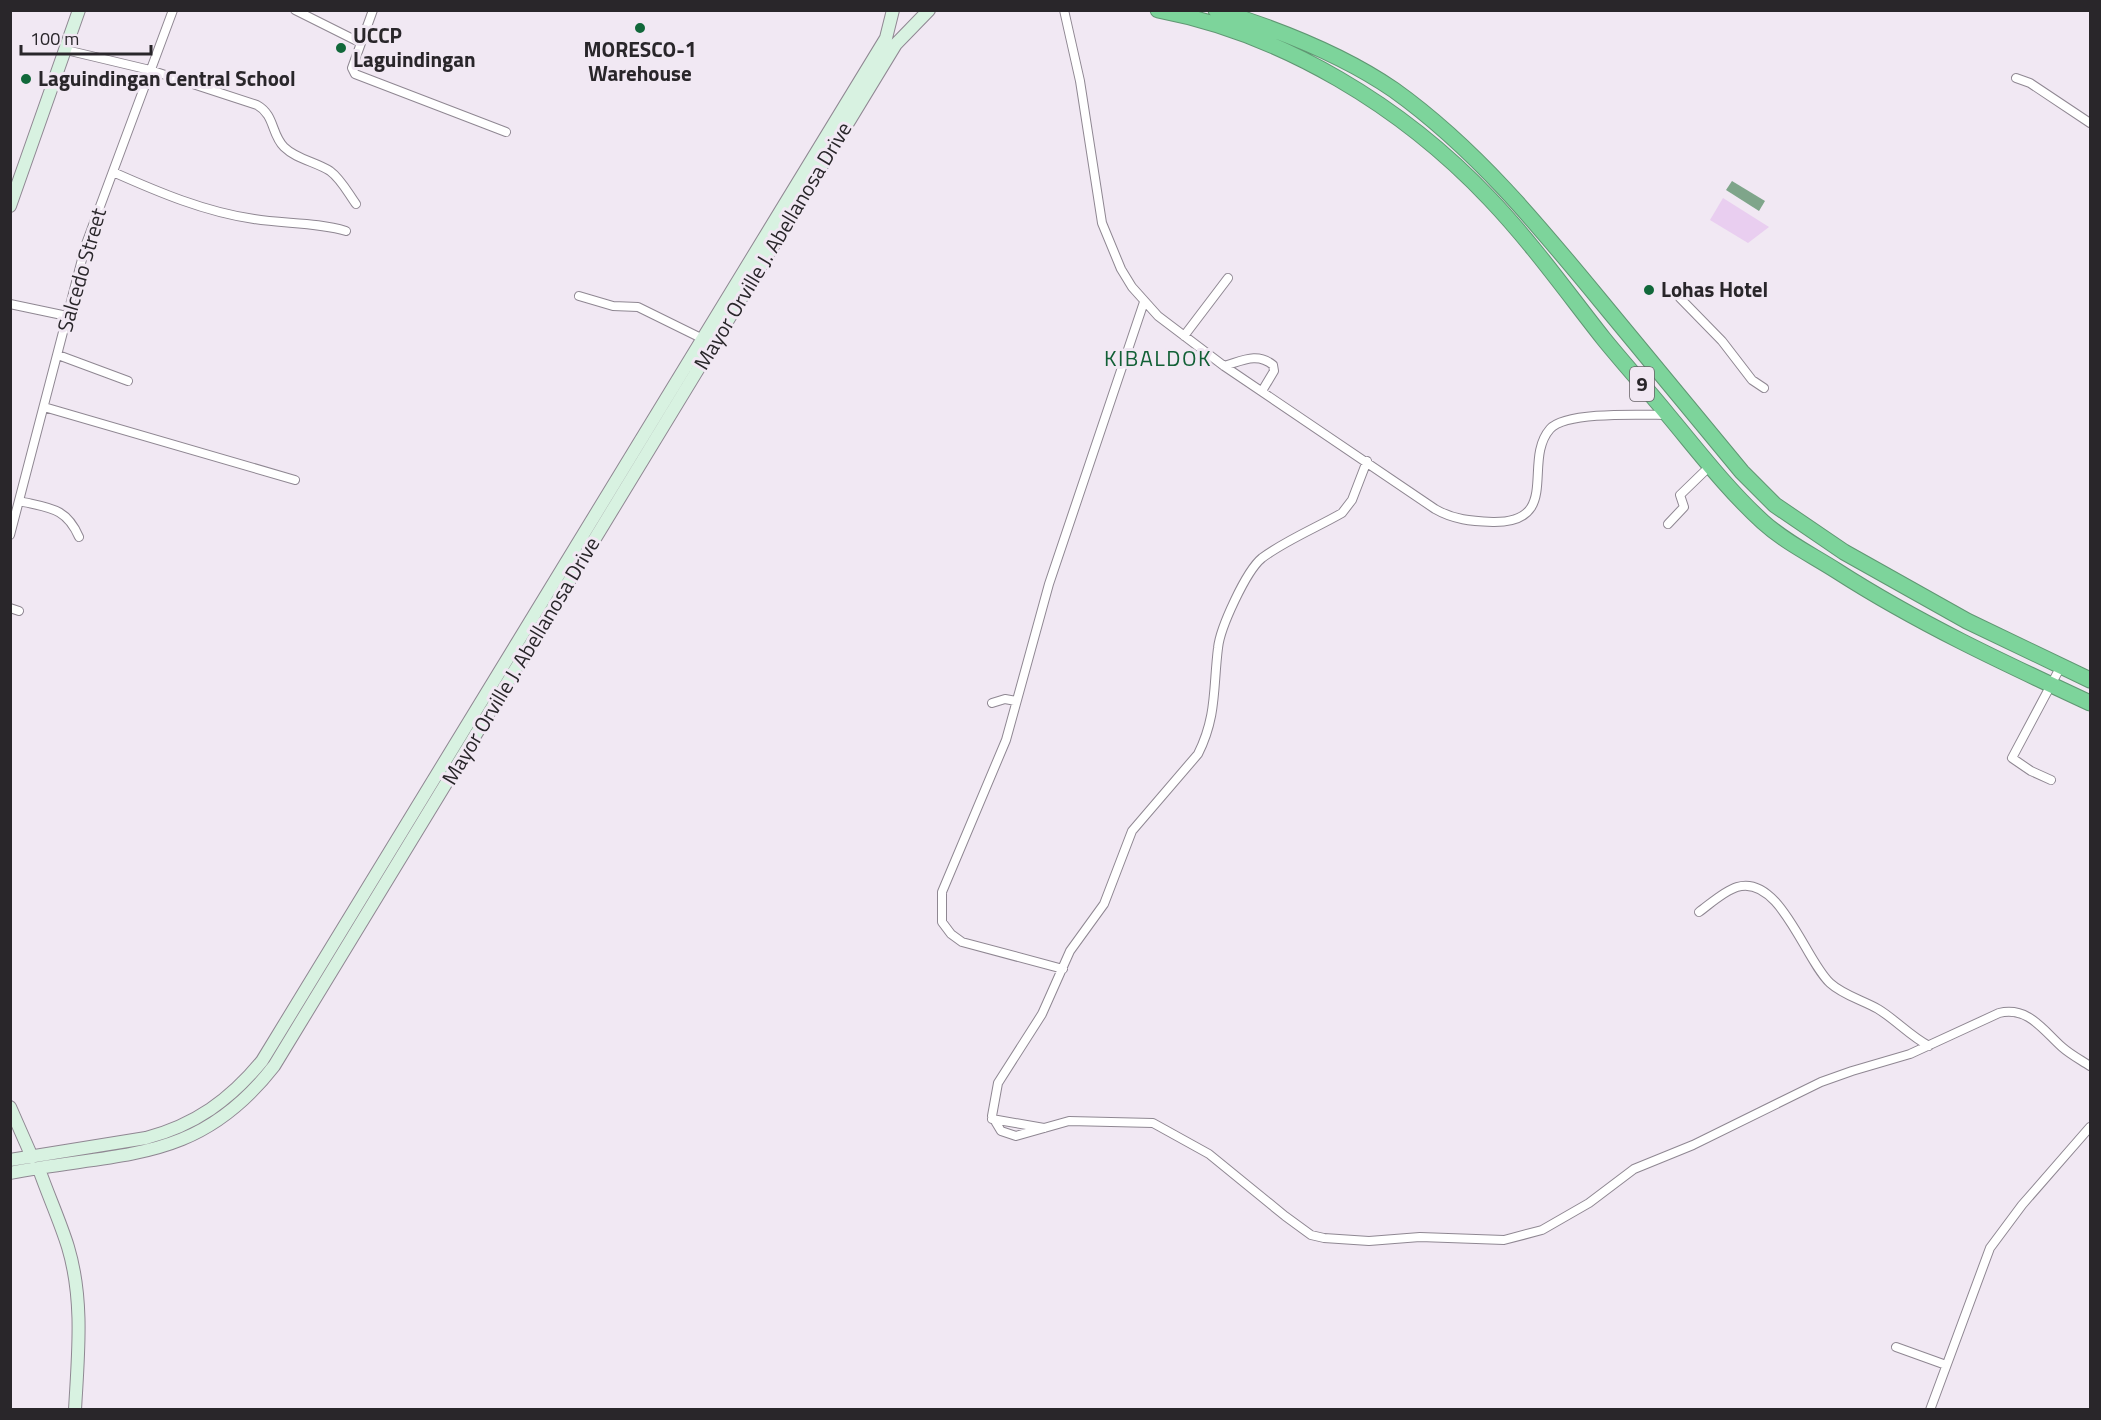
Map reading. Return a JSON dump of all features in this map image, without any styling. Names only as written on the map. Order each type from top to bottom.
[{"type":"highway","name":"9","points":[[1158,10],[1225,27],[1270,46],[1374,100],[1444,155],[1513,224],[1605,341],[1710,466],[1764,523],[1784,539],[1910,616],[2091,703]]},
{"type":"highway","name":"9","points":[[1216,10],[1276,31],[1337,59],[1392,90],[1462,147],[1542,230],[1742,472],[1775,505],[1844,552],[1921,597],[2091,680]]},
{"type":"highway","points":[[1270,46],[1276,31]]},
{"type":"highway","points":[[1764,523],[1775,505]]},
{"type":"main road","points":[[10,206],[79,10]]},
{"type":"main road","name":"Mayor Orville J. Abellanosa Drive","points":[[10,1160],[146,1138],[171,1138],[221,1104],[243,1084],[262,1061],[885,38],[893,10]]},
{"type":"main road","name":"Mayor Orville J. Abellanosa Drive","points":[[10,1173],[39,1169],[203,1132],[230,1114],[254,1092],[274,1066],[896,44],[929,10]]},
{"type":"main road","points":[[10,1107],[32,1157]]},
{"type":"main road","points":[[39,1169],[68,1246],[76,1283],[79,1336],[75,1410]]},
{"type":"street","name":"Salcedo Street","points":[[10,535],[86,244],[173,10]]},
{"type":"street","points":[[295,10],[361,43]]},
{"type":"street","points":[[373,10],[352,68],[355,74],[506,132]]},
{"type":"street","points":[[1064,10],[1080,81],[1102,223],[1122,269],[1143,302],[1224,366],[1367,462],[1450,517],[1467,521],[1514,520],[1528,512],[1533,504],[1543,442],[1556,425],[1573,418],[1669,415]]},
{"type":"street","points":[[66,50],[150,70],[265,109],[285,148],[330,171],[338,178],[356,204]]},
{"type":"street","points":[[2016,78],[2030,83],[2091,123]]},
{"type":"street","points":[[114,172],[182,200],[227,213],[255,220],[320,225],[346,231]]},
{"type":"street","points":[[1184,336],[1228,278]]},
{"type":"street","points":[[579,296],[592,302],[638,307],[701,338]]},
{"type":"street","points":[[1680,298],[1722,341],[1752,380],[1764,388]]},
{"type":"street","points":[[1063,969],[962,942],[951,934],[942,922],[941,902],[945,883],[997,762],[1049,584],[1143,302]]},
{"type":"street","points":[[10,304],[68,316]]},
{"type":"street","points":[[58,355],[128,381]]},
{"type":"street","points":[[1224,366],[1258,356],[1266,359],[1273,365],[1274,371],[1262,391]]},
{"type":"street","points":[[44,407],[295,480]]},
{"type":"street","points":[[1367,462],[1348,507],[1342,513],[1262,559],[1239,593],[1219,639],[1216,699],[1203,744],[1198,754],[1132,831],[1125,843],[1108,896],[1070,951],[1042,1014],[998,1083],[992,1119],[1001,1131],[1009,1135],[1024,1135],[1069,1121],[1153,1123],[1209,1154],[1285,1216],[1311,1234],[1324,1238],[1369,1241],[1420,1237],[1504,1240],[1542,1230],[1589,1203],[1640,1166],[1693,1145],[1821,1082],[1929,1046],[1991,1015],[2014,1010],[2034,1020],[2066,1050],[2091,1066]]},
{"type":"street","points":[[1668,524],[1684,507],[1680,495],[1710,466]]},
{"type":"street","points":[[19,501],[64,514],[72,521],[79,537]]},
{"type":"street","points":[[2051,780],[2031,771],[2012,758],[2061,666]]},
{"type":"street","points":[[992,703],[1005,699],[1016,701]]},
{"type":"street","points":[[1699,912],[1738,887],[1753,886],[1763,890],[1801,938],[1830,984],[1880,1010],[1905,1032],[1929,1046]]},
{"type":"street","points":[[1930,1410],[1990,1248],[2022,1205],[2091,1127]]},
{"type":"street","points":[[1896,1347],[1946,1365]]},
{"type":"shaded area","points":[[1732,181],[1765,201],[1759,211],[1726,190]]},
{"type":"shaded area","points":[[1723,198],[1769,227],[1748,243],[1710,220]]},
{"type":"place","name":"MORESCO-1 Warehouse","points":[[640,28]]},
{"type":"place","name":"UCCP Laguindingan","points":[[341,48]]},
{"type":"place","name":"Laguindingan Central School","points":[[26,79]]},
{"type":"place","name":"Lohas Hotel","points":[[1649,290]]},
{"type":"district","name":"KIBALDOK","points":[[1158,358]]}]
